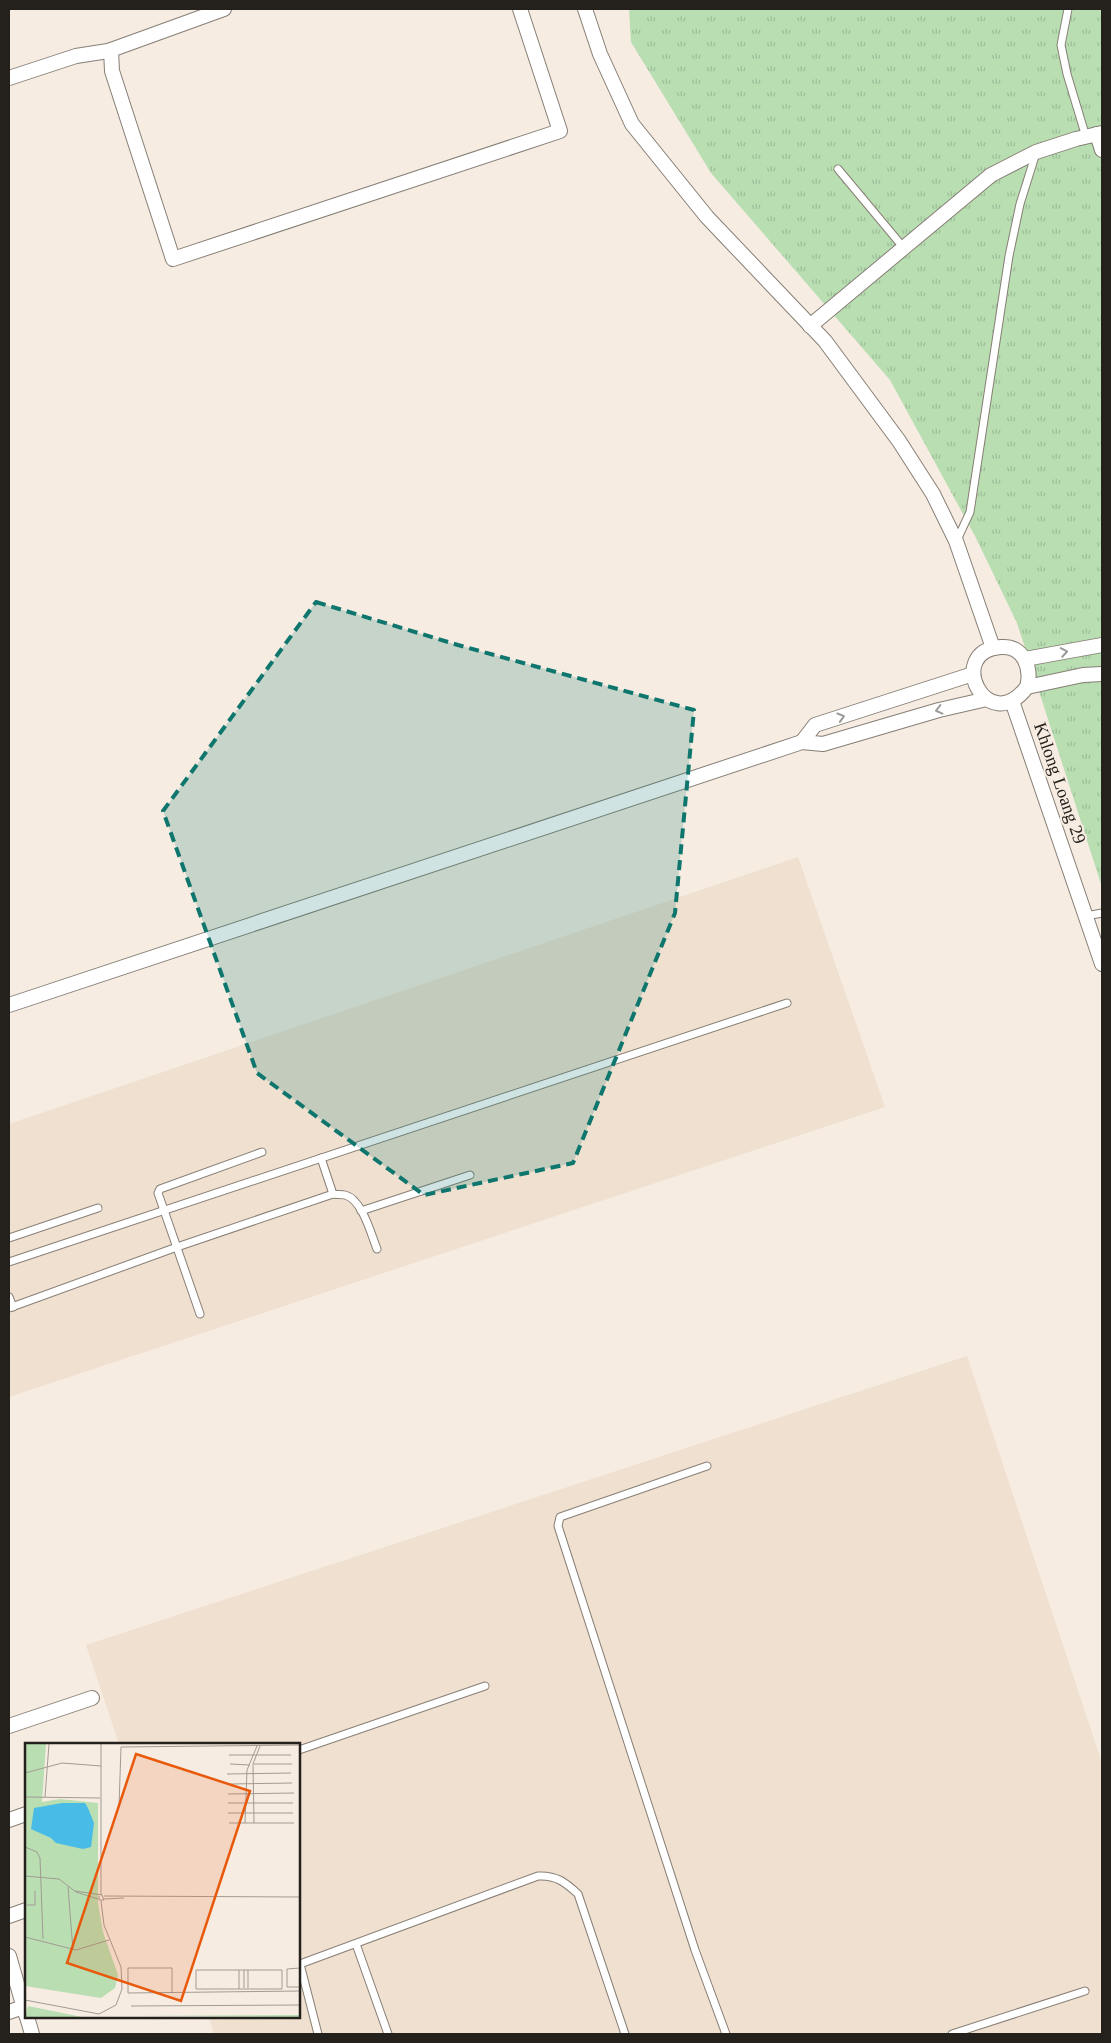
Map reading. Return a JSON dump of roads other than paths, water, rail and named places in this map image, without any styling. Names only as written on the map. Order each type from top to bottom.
[{"type":"street","points":[[9,78],[76,56],[111,50],[224,9]]},
{"type":"street","points":[[111,50],[112,71],[174,259],[560,131],[520,9]]},
{"type":"street","points":[[584,9],[600,54],[632,124],[708,217],[825,341],[899,441],[933,494],[956,541],[993,648]]},
{"type":"street","points":[[810,326],[991,175],[1036,152],[1095,135],[1102,150]]},
{"type":"street","points":[[1025,659],[1102,644]]},
{"type":"street","points":[[1006,647],[1018,652],[1025,659],[1029,668],[1030,678],[1026,687],[1020,696],[1012,701],[998,703],[987,699],[974,684],[975,664],[982,654],[993,648],[1006,647]]},
{"type":"street","points":[[802,742],[815,725],[973,674]]},
{"type":"street","points":[[1026,687],[1084,675],[1102,674]]},
{"type":"street","points":[[9,1005],[802,742],[824,744],[939,710],[987,699]]},
{"type":"street","name":"Khlong Loang 29","points":[[1012,701],[1102,964]]},
{"type":"street","points":[[9,1726],[92,1698]]},
{"type":"street","points":[[9,1820],[25,1814]]},
{"type":"street","points":[[9,1916],[25,1910]]},
{"type":"street","points":[[9,1956],[25,2008]]},
{"type":"street","points":[[9,2012],[25,2011]]},
{"type":"street","points":[[28,2018],[32,2034]]},
{"type":"lane","points":[[1068,9],[1061,45],[1067,74],[1095,135]]},
{"type":"lane","points":[[956,541],[970,512],[1009,256],[1020,204],[1036,152]]},
{"type":"lane","points":[[838,170],[904,247]]},
{"type":"lane","points":[[1086,916],[1102,913]]},
{"type":"lane","points":[[9,1262],[787,1003]]},
{"type":"lane","points":[[200,1314],[159,1197],[160,1189],[262,1152]]},
{"type":"lane","points":[[321,1158],[333,1194]]},
{"type":"lane","points":[[361,1211],[470,1175]]},
{"type":"lane","points":[[9,1297],[11,1307],[177,1247],[333,1194],[346,1195],[355,1200],[376,1249]]},
{"type":"lane","points":[[9,1238],[98,1208]]},
{"type":"lane","points":[[707,1466],[560,1517],[558,1526],[560,1538],[695,1950],[726,2034]]},
{"type":"lane","points":[[300,1750],[485,1686]]},
{"type":"lane","points":[[300,1962],[356,1944],[538,1876],[550,1875],[563,1880],[578,1894],[625,2034]]},
{"type":"lane","points":[[356,1944],[388,2034]]},
{"type":"lane","points":[[300,1966],[318,2034]]},
{"type":"lane","points":[[952,2034],[1085,1991]]}]
